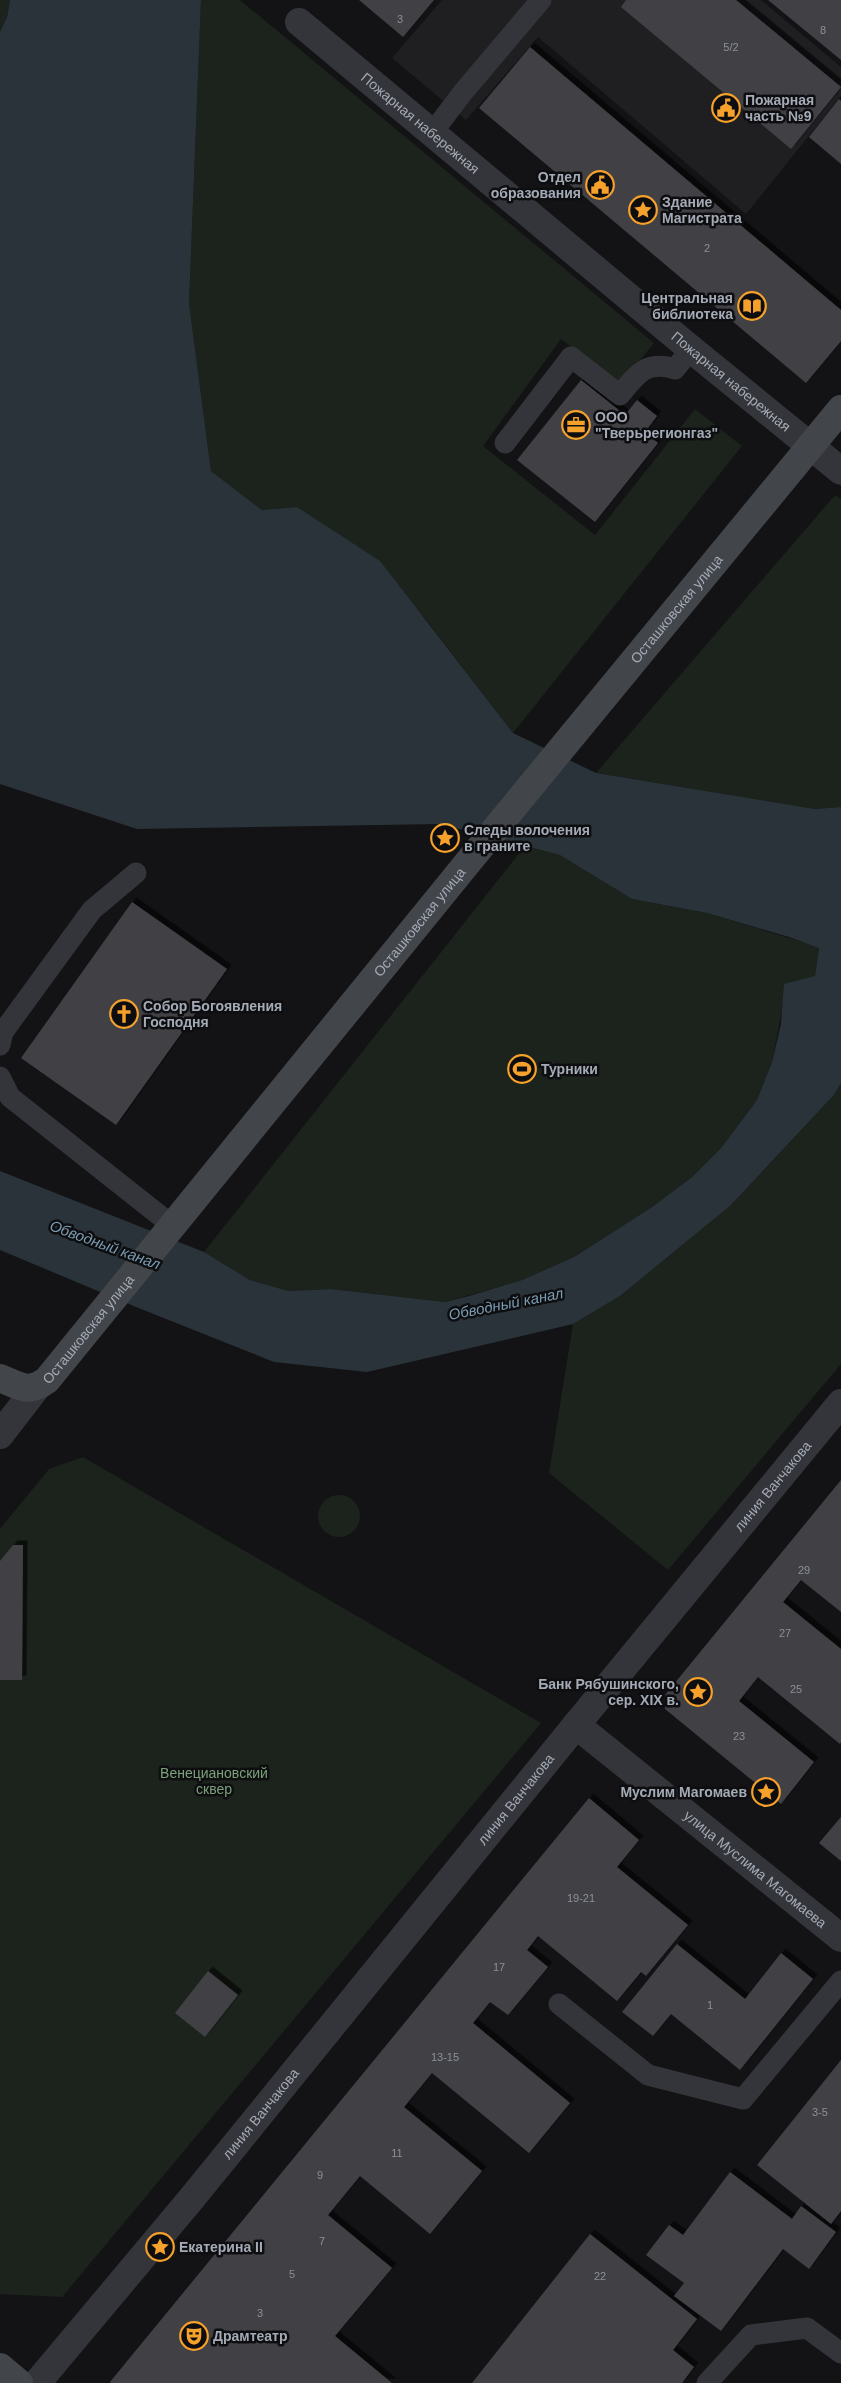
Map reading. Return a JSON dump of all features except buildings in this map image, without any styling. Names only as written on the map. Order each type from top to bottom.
[{"type":"street","name":"Пожарная набережная","points":[[299,22],[691,349],[841,471]]},
{"type":"street","name":"Осташковская улица","points":[[37,1387],[47,1380],[84,1335],[469,861],[841,409]]},
{"type":"street","points":[[0,1378],[24,1388],[37,1387]]},
{"type":"street","points":[[0,1435],[37,1387]]},
{"type":"street","name":"линия Ванчакова","points":[[37,2383],[192,2198],[841,1402]]},
{"type":"street","name":"улица Муслима Магомаева","points":[[576,1725],[841,1938]]},
{"type":"street","points":[[0,2367],[19,2383]]},
{"type":"lane","points":[[432,133],[464,91],[541,0]]},
{"type":"lane","points":[[504,443],[571,357],[620,395],[636,375],[647,368],[661,365],[675,369],[691,349]]},
{"type":"lane","points":[[0,1045],[3,1032],[92,910],[136,873]]},
{"type":"lane","points":[[0,1077],[10,1097],[173,1226]]},
{"type":"lane","points":[[559,2004],[648,2075],[743,2099],[841,1981]]},
{"type":"lane","points":[[707,2383],[751,2335],[807,2328],[841,2353]]},
{"type":"shaded area","name":"Пожарная часть №9","points":[[442,0],[761,0],[841,67],[841,96],[746,214],[538,37],[466,120],[392,58]]},
{"type":"green space","points":[[0,0],[10,0],[7,17],[0,32]]},
{"type":"green space","points":[[201,0],[240,0],[654,343],[621,384],[561,339],[483,446],[595,535],[695,409],[742,446],[513,733],[424,617],[297,507],[262,510],[211,471],[189,303]]},
{"type":"green space","points":[[835,495],[841,499],[841,807],[815,809],[596,773]]},
{"type":"green space","points":[[525,846],[561,855],[632,899],[707,913],[819,947],[815,977],[783,1005],[772,1062],[757,1100],[721,1148],[692,1177],[652,1207],[574,1257],[522,1280],[445,1302],[331,1289],[289,1291],[250,1280],[204,1252]]},
{"type":"green space","points":[[841,1083],[841,1364],[668,1570],[549,1473],[573,1324],[620,1296],[730,1206],[834,1095]]},
{"type":"green space","name":"Венециановский сквер","points":[[83,1457],[541,1723],[62,2297],[0,2294],[0,1529],[49,1469]]},
{"type":"green space","points":[[339,1495],[354,1501],[360,1516],[354,1531],[339,1537],[324,1531],[318,1516],[324,1501]]},
{"type":"water","name":"Обводный канал","points":[[10,0],[201,0],[189,303],[211,471],[262,510],[297,507],[380,561],[513,733],[596,773],[815,809],[841,807],[841,1083],[834,1095],[730,1206],[620,1296],[573,1324],[367,1372],[274,1362],[0,1250],[0,1171],[204,1252],[250,1280],[289,1291],[331,1289],[445,1302],[522,1280],[574,1257],[652,1207],[692,1177],[721,1148],[757,1100],[772,1062],[781,1024],[784,984],[815,976],[819,948],[789,937],[707,913],[632,899],[560,855],[440,824],[137,829],[0,784],[0,32],[7,17]]},
{"type":"place","name":"Пожарная часть №9","points":[[726,108]]},
{"type":"place","name":"Отдел образования","points":[[600,185]]},
{"type":"place","name":"Здание Магистрата","points":[[643,210]]},
{"type":"place","name":"Центральная библиотека","points":[[752,306]]},
{"type":"place","name":"ООО \"Тверьрегионгаз\"","points":[[576,425]]},
{"type":"place","name":"Следы волочения в граните","points":[[445,838]]},
{"type":"place","name":"Собор Богоявления Господня","points":[[124,1014]]},
{"type":"place","name":"Турники","points":[[522,1069]]},
{"type":"place","name":"Банк Рябушинского, сер. XIX в.","points":[[698,1692]]},
{"type":"place","name":"Муслим Магомаев","points":[[766,1792]]},
{"type":"place","name":"Екатерина II","points":[[160,2247]]},
{"type":"place","name":"Драмтеатр","points":[[194,2336]]}]
